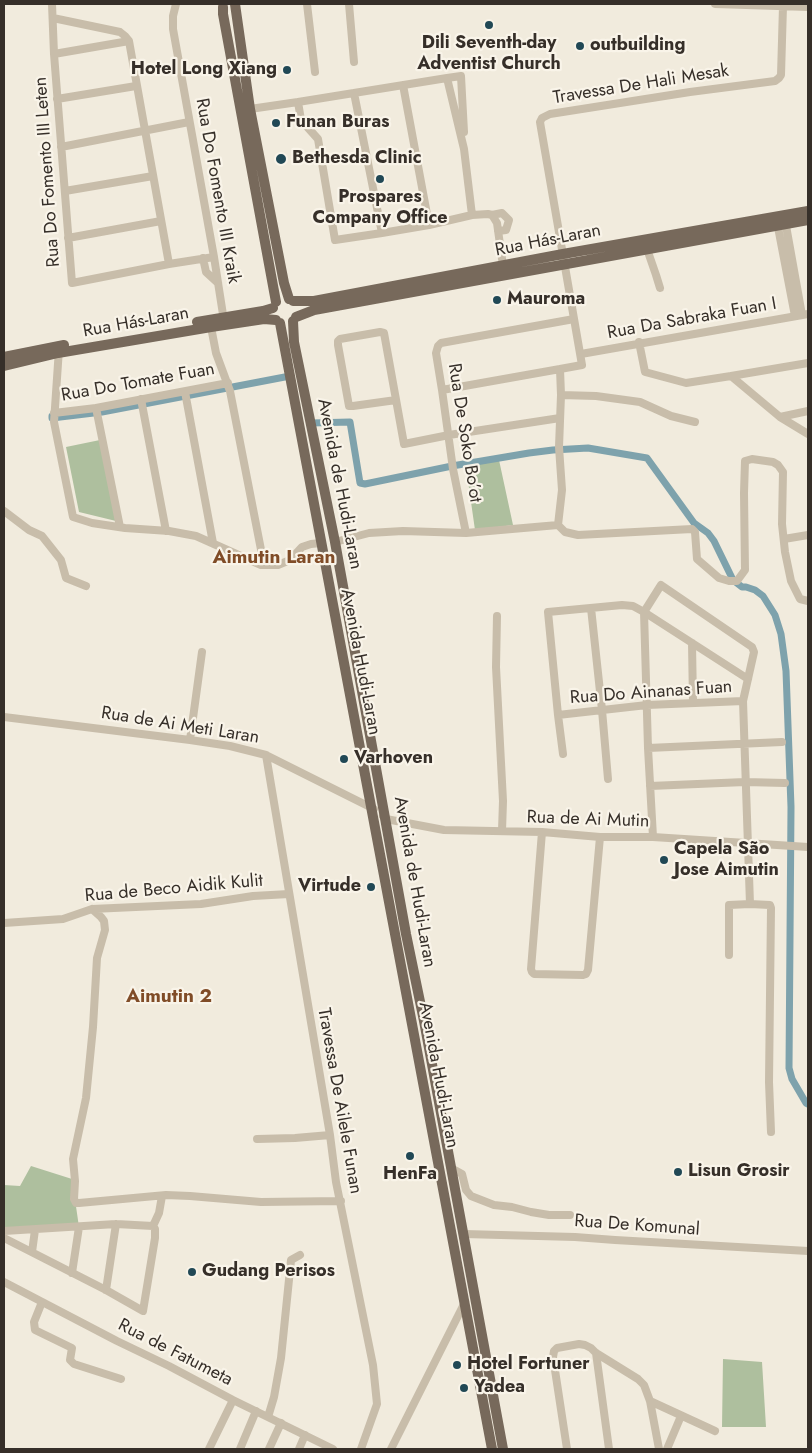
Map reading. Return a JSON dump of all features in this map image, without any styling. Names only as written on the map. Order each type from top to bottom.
[{"type":"main road","points":[[235,4],[250,109],[284,283],[291,300],[298,309],[294,319],[285,324],[278,321],[272,312],[274,305],[223,14],[222,5],[229,8],[235,4]]},
{"type":"main road","name":"Rua Hás-Laran","points":[[564,259],[647,250],[781,220],[808,211]]},
{"type":"main road","name":"Rua Hás-Laran","points":[[291,300],[314,301],[781,220],[808,220]]},
{"type":"main road","name":"Rua Hás-Laran","points":[[294,319],[314,310],[498,270]]},
{"type":"main road","points":[[274,305],[282,298],[291,300]]},
{"type":"main road","name":"Rua Hás-Laran","points":[[4,366],[59,350],[224,321],[263,311],[274,305]]},
{"type":"main road","name":"Rua Hás-Laran","points":[[4,357],[211,327],[224,321],[264,319],[278,321]]},
{"type":"main road","name":"Avenida de Hudi-Laran","points":[[294,319],[294,342],[335,542],[406,934],[452,1168],[503,1449]]},
{"type":"main road","name":"Avenida Hudi-Laran","points":[[278,321],[492,1449]]},
{"type":"street","name":"Rua Do Fomento III Leten","points":[[52,4],[57,99],[72,283],[214,257]]},
{"type":"street","name":"Rua Do Fomento III Kraik","points":[[176,4],[173,16],[173,29],[224,321]]},
{"type":"street","points":[[307,4],[315,72]]},
{"type":"street","points":[[349,4],[354,62]]},
{"type":"street","points":[[715,4],[808,7]]},
{"type":"street","name":"Travessa De Hali Mesak","points":[[564,259],[541,128],[542,118],[559,112],[776,81],[781,75],[783,6]]},
{"type":"street","points":[[53,18],[120,32],[129,42],[168,264]]},
{"type":"street","points":[[54,54],[129,42]]},
{"type":"street","points":[[250,109],[461,76],[464,149],[472,215]]},
{"type":"street","points":[[447,78],[464,149]]},
{"type":"street","points":[[403,85],[429,225]]},
{"type":"street","points":[[57,99],[136,86]]},
{"type":"street","points":[[354,93],[382,234]]},
{"type":"street","points":[[298,102],[301,120],[318,139],[334,239],[336,241],[382,234],[472,215],[502,213],[509,220],[506,230],[498,232]]},
{"type":"street","points":[[61,147],[189,122]]},
{"type":"street","points":[[64,191],[153,176]]},
{"type":"street","points":[[492,215],[497,223],[498,232],[498,270]]},
{"type":"street","points":[[781,220],[802,315]]},
{"type":"street","points":[[68,238],[161,222]]},
{"type":"street","points":[[647,250],[660,288]]},
{"type":"street","points":[[203,258],[206,272],[218,283]]},
{"type":"street","points":[[442,390],[582,365],[564,259]]},
{"type":"street","name":"Rua Da Sabraka Fuan I","points":[[581,354],[639,342],[802,315]]},
{"type":"street","name":"Rua De Soko Bo’ot","points":[[466,533],[453,466],[436,353],[438,346],[441,343],[574,318]]},
{"type":"street","points":[[211,327],[216,353],[229,387],[264,565]]},
{"type":"street","points":[[396,400],[349,406],[338,344],[340,338],[384,333],[404,444],[560,418]]},
{"type":"street","points":[[639,342],[645,372],[686,383],[808,362]]},
{"type":"street","points":[[59,350],[54,422],[74,517],[92,523],[196,536],[261,565],[278,565],[290,560],[302,547],[321,543]]},
{"type":"street","points":[[558,525],[562,490],[559,450],[560,369]]},
{"type":"street","points":[[731,376],[780,417],[808,434]]},
{"type":"street","name":"Rua Do Tomate Fuan","points":[[54,413],[97,412],[229,387]]},
{"type":"street","points":[[561,395],[596,396],[640,402],[671,416],[695,422]]},
{"type":"street","points":[[186,396],[213,543]]},
{"type":"street","points":[[142,403],[166,531]]},
{"type":"street","points":[[780,417],[808,411]]},
{"type":"street","points":[[97,412],[120,527]]},
{"type":"street","points":[[335,542],[369,533],[403,531],[466,533],[558,525],[565,532],[578,535],[692,530],[695,532],[697,559],[719,578],[733,581],[745,570],[745,461],[752,459],[778,464],[783,472],[782,524],[785,552],[791,581],[800,599],[808,601]]},
{"type":"street","points":[[4,511],[29,530],[42,536],[61,560],[66,578],[86,586]]},
{"type":"street","points":[[784,539],[808,536]]},
{"type":"street","points":[[653,837],[644,612],[661,585],[752,647],[754,652],[743,701],[750,904]]},
{"type":"street","name":"Rua Do Ainanas Fuan","points":[[743,701],[647,705],[558,715],[547,613],[622,605],[633,606],[748,679]]},
{"type":"street","points":[[591,608],[608,779]]},
{"type":"street","points":[[497,616],[496,667],[502,831]]},
{"type":"street","points":[[692,643],[693,703]]},
{"type":"street","points":[[190,740],[202,652]]},
{"type":"street","points":[[558,715],[563,754]]},
{"type":"street","name":"Rua de Ai Meti Laran","points":[[4,717],[230,746],[266,755],[371,807]]},
{"type":"street","points":[[648,748],[782,742]]},
{"type":"street","name":"Travessa De Ailele Funan","points":[[266,755],[330,1135],[336,1182],[373,1365],[377,1404],[362,1449]]},
{"type":"street","points":[[650,786],[745,782],[785,783]]},
{"type":"street","name":"Rua de Ai Mutin","points":[[371,807],[386,819],[444,830],[542,832],[600,837],[653,837],[808,847]]},
{"type":"street","points":[[542,832],[531,969],[534,974],[583,975],[588,970],[600,837]]},
{"type":"street","name":"Rua de Beco Aidik Kulit","points":[[4,923],[63,918],[92,909],[201,904],[253,896],[289,894]]},
{"type":"street","points":[[730,955],[729,905],[750,904],[770,906],[769,1082],[771,1132]]},
{"type":"street","points":[[92,909],[101,916],[104,921],[105,930],[97,958],[86,1098],[73,1159],[74,1199],[76,1202],[162,1196],[190,1196],[261,1202],[341,1201]]},
{"type":"street","points":[[258,1139],[286,1139],[330,1135]]},
{"type":"street","points":[[452,1168],[462,1174],[466,1190],[471,1196],[494,1205],[530,1212],[549,1215],[570,1215]]},
{"type":"street","points":[[152,1226],[158,1213],[162,1196]]},
{"type":"street","points":[[4,1230],[35,1230],[116,1224],[152,1226]]},
{"type":"street","points":[[106,1290],[116,1224]]},
{"type":"street","points":[[4,1238],[143,1311],[155,1238],[155,1229],[152,1226]]},
{"type":"street","points":[[72,1273],[79,1227]]},
{"type":"street","points":[[32,1252],[35,1230]]},
{"type":"street","name":"Rua De Komunal","points":[[464,1234],[575,1237],[808,1251]]},
{"type":"street","points":[[268,1417],[274,1397],[281,1358],[291,1260],[300,1254]]},
{"type":"street","name":"Rua de Fatumeta","points":[[4,1282],[331,1449]]},
{"type":"street","points":[[42,1302],[34,1322],[35,1330],[72,1348],[70,1360],[74,1364],[121,1379]]},
{"type":"street","points":[[391,1449],[465,1302]]},
{"type":"street","points":[[567,1449],[552,1357],[557,1348],[579,1344],[591,1348],[644,1385],[650,1401],[658,1449]]},
{"type":"street","points":[[596,1353],[609,1449]]},
{"type":"street","points":[[209,1449],[233,1400]]},
{"type":"street","points":[[650,1401],[715,1431]]},
{"type":"street","points":[[240,1449],[256,1411]]},
{"type":"street","points":[[668,1449],[682,1416]]},
{"type":"street","points":[[269,1449],[281,1424]]},
{"type":"street","points":[[299,1449],[305,1436]]},
{"type":"green space","points":[[100,440],[116,521],[79,512],[66,447]]},
{"type":"green space","points":[[499,460],[513,525],[475,530],[466,467]]},
{"type":"green space","points":[[31,1166],[72,1179],[79,1227],[4,1231],[4,1185],[20,1186]]},
{"type":"green space","points":[[723,1359],[762,1362],[766,1427],[722,1427]]},
{"type":"waterway","points":[[52,416],[52,418],[102,412],[290,376]]},
{"type":"waterway","points":[[311,423],[350,422],[360,483],[365,484],[452,466],[553,450],[588,448],[647,458],[694,523],[708,533],[714,541],[733,580],[742,587],[755,590],[763,596],[775,615],[781,634],[786,671],[791,807],[789,1068],[792,1079],[808,1104]]},
{"type":"place","name":"Dili Seventh-day Adventist Church","points":[[489,25]]},
{"type":"place","name":"outbuilding","points":[[580,46]]},
{"type":"place","name":"Hotel Long Xiang","points":[[287,70]]},
{"type":"place","name":"Funan Buras","points":[[276,123]]},
{"type":"place","name":"Bethesda Clinic","points":[[281,159]]},
{"type":"place","name":"Prospares Company Office","points":[[380,179]]},
{"type":"place","name":"Mauroma","points":[[497,300]]},
{"type":"place","name":"Varhoven","points":[[344,759]]},
{"type":"place","name":"Capela São Jose Aimutin","points":[[664,860]]},
{"type":"place","name":"Virtude","points":[[371,887]]},
{"type":"place","name":"HenFa","points":[[410,1156]]},
{"type":"place","name":"Lisun Grosir","points":[[678,1172]]},
{"type":"place","name":"Gudang Perisos","points":[[192,1272]]},
{"type":"place","name":"Hotel Fortuner","points":[[457,1365]]},
{"type":"place","name":"Yadea","points":[[464,1388]]},
{"type":"district","name":"Aimutin Laran","points":[[274,558]]},
{"type":"district","name":"Aimutin 2","points":[[169,997]]}]
